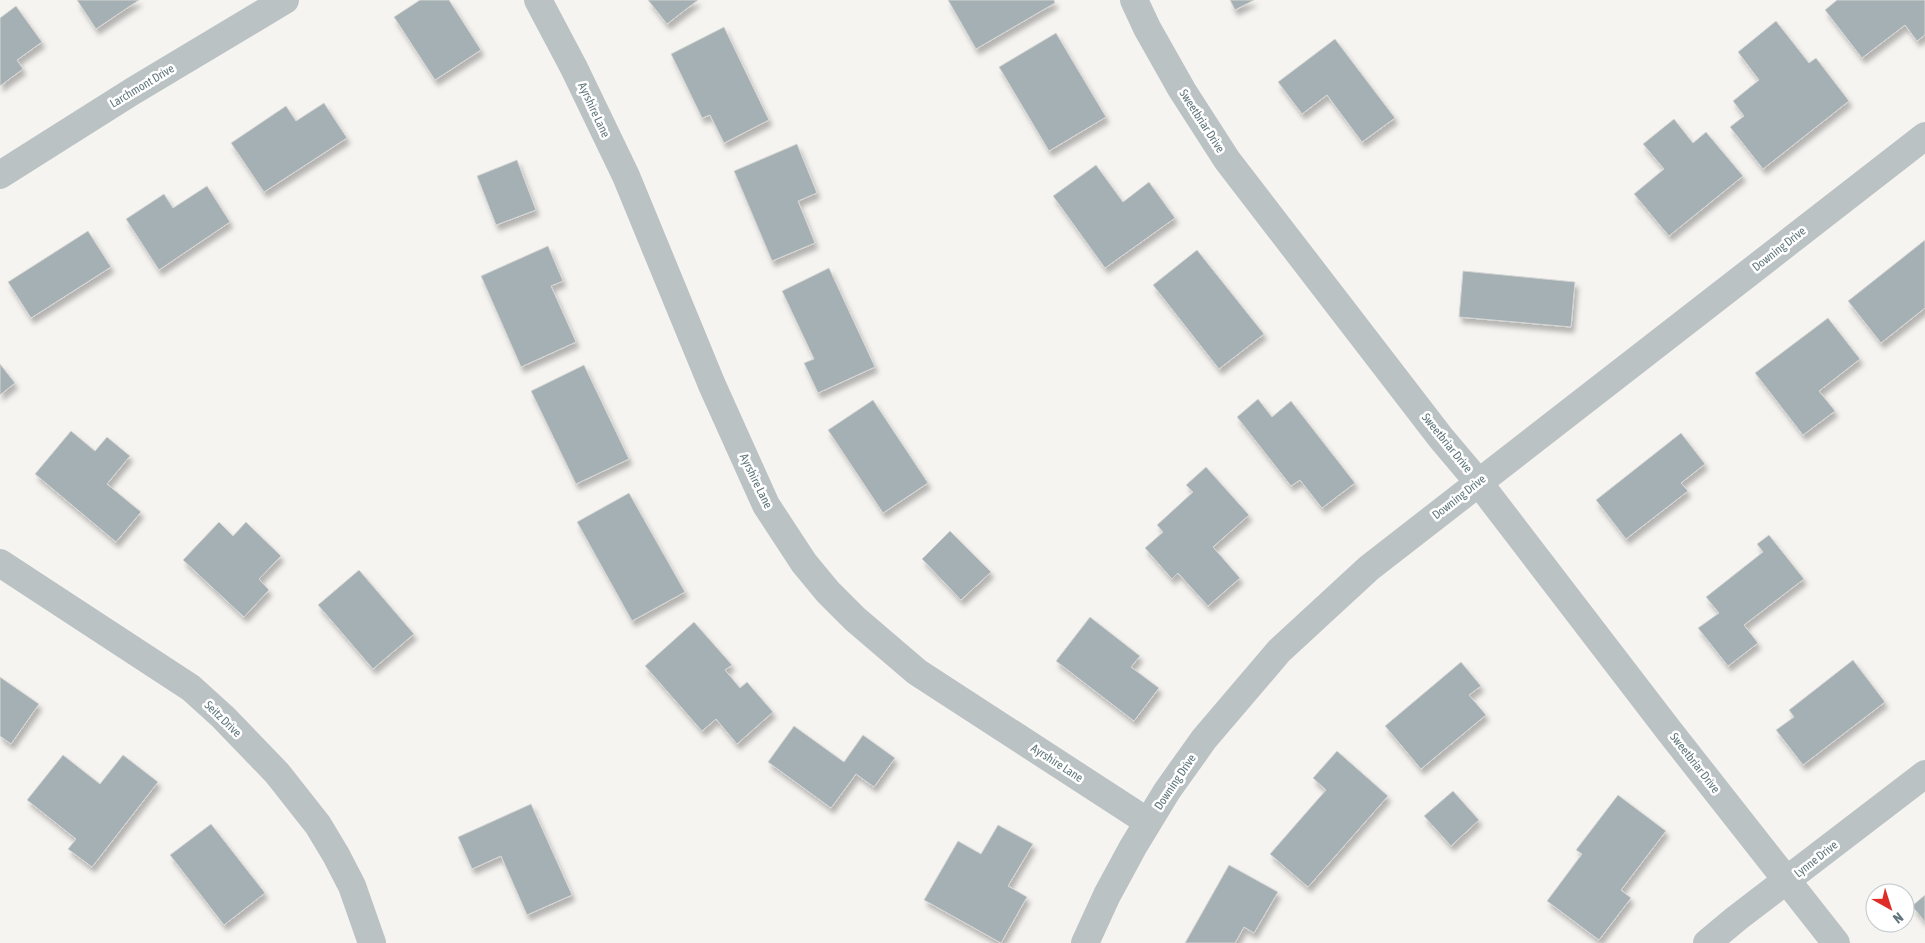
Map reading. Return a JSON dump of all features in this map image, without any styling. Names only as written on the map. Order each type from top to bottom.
[{"type":"street","name":"Larchmont Drive","points":[[0,175],[133,91],[285,0]]},
{"type":"street","name":"Ayrshire Lane","points":[[538,0],[574,68],[626,176],[712,385],[766,505],[804,563],[828,592],[855,619],[917,672],[1148,822]]},
{"type":"street","name":"Sweetbriar Drive","points":[[1134,0],[1147,28],[1182,90],[1227,160],[1441,438],[1478,482],[1670,732],[1836,943]]},
{"type":"street","name":"Downing Drive","points":[[1086,943],[1132,847],[1167,791],[1204,739],[1279,651],[1369,568],[1925,136]]},
{"type":"street","name":"Seitz Drive","points":[[0,562],[190,688],[223,717],[277,773],[318,825],[352,886],[372,943]]},
{"type":"street","name":"Lynne Drive","points":[[1707,943],[1925,774]]},
{"type":"building","points":[[77,0],[139,0],[96,29]]},
{"type":"building","points":[[420,0],[449,0],[481,50],[435,80],[394,17]]},
{"type":"building","points":[[648,0],[698,0],[667,24]]},
{"type":"building","points":[[948,0],[1054,0],[1055,3],[976,49]]},
{"type":"building","points":[[1230,0],[1254,0],[1235,10]]},
{"type":"building","points":[[1837,0],[1925,0],[1925,35],[1917,41],[1905,25],[1862,58],[1825,10]]},
{"type":"building","points":[[16,6],[42,42],[17,60],[23,69],[0,86],[0,18]]},
{"type":"building","points":[[1776,21],[1809,63],[1816,58],[1849,101],[1763,169],[1730,127],[1744,116],[1733,101],[1759,80],[1738,52]]},
{"type":"building","points":[[724,27],[769,120],[724,143],[710,115],[702,118],[671,54]]},
{"type":"building","points":[[1056,33],[1106,117],[1049,151],[999,67]]},
{"type":"building","points":[[1335,39],[1395,118],[1362,142],[1327,95],[1302,114],[1278,82]]},
{"type":"building","points":[[324,103],[347,138],[264,192],[231,143],[286,106],[296,121]]},
{"type":"building","points":[[1674,119],[1693,143],[1706,132],[1743,176],[1669,236],[1634,194],[1664,169],[1643,144]]},
{"type":"building","points":[[797,144],[817,193],[798,201],[815,243],[772,261],[734,171]]},
{"type":"building","points":[[517,160],[536,210],[496,225],[477,176]]},
{"type":"building","points":[[1096,165],[1123,202],[1149,182],[1175,218],[1105,268],[1053,196]]},
{"type":"building","points":[[207,186],[230,222],[159,270],[126,219],[164,194],[173,208]]},
{"type":"building","points":[[88,231],[111,267],[31,318],[8,282]]},
{"type":"building","points":[[1925,240],[1925,308],[1881,343],[1848,301]]},
{"type":"building","points":[[548,246],[563,281],[551,286],[576,342],[521,367],[481,276]]},
{"type":"building","points":[[1197,250],[1264,334],[1219,369],[1153,285]]},
{"type":"building","points":[[829,268],[875,367],[818,393],[804,363],[814,359],[782,291]]},
{"type":"building","points":[[1463,271],[1575,282],[1571,327],[1459,317]]},
{"type":"building","points":[[1828,318],[1860,359],[1819,391],[1835,411],[1803,435],[1755,373]]},
{"type":"building","points":[[0,364],[15,383],[0,395]]},
{"type":"building","points":[[584,365],[629,459],[576,484],[531,391]]},
{"type":"building","points":[[1258,399],[1272,417],[1291,401],[1355,483],[1322,508],[1300,480],[1291,486],[1237,417]]},
{"type":"building","points":[[873,400],[928,483],[883,513],[828,430]]},
{"type":"building","points":[[71,431],[95,451],[107,437],[130,456],[107,484],[141,512],[116,542],[35,474]]},
{"type":"building","points":[[1681,433],[1705,464],[1681,483],[1688,491],[1626,539],[1596,500]]},
{"type":"building","points":[[1206,467],[1249,515],[1213,547],[1240,578],[1208,606],[1178,573],[1172,579],[1145,548],[1163,532],[1157,525],[1193,492],[1186,485]]},
{"type":"building","points":[[629,493],[685,592],[632,621],[577,522]]},
{"type":"building","points":[[219,522],[233,536],[246,522],[281,556],[259,579],[269,590],[244,617],[183,560]]},
{"type":"building","points":[[950,531],[991,572],[961,600],[922,559]]},
{"type":"building","points":[[1769,535],[1804,579],[1744,625],[1758,643],[1728,666],[1698,628],[1719,613],[1706,597],[1763,552],[1757,544]]},
{"type":"building","points":[[359,570],[414,634],[373,669],[318,605]]},
{"type":"building","points":[[1090,617],[1140,656],[1131,667],[1159,688],[1134,721],[1056,661]]},
{"type":"building","points":[[694,622],[732,665],[725,670],[740,688],[747,682],[773,712],[737,744],[716,719],[702,731],[645,666]]},
{"type":"building","points":[[1853,660],[1885,702],[1803,765],[1776,730],[1794,717],[1789,710]]},
{"type":"building","points":[[1461,662],[1481,686],[1469,695],[1486,715],[1421,769],[1385,726]]},
{"type":"building","points":[[0,677],[39,704],[11,744],[0,736]]},
{"type":"building","points":[[794,726],[844,762],[863,735],[895,758],[874,787],[856,774],[831,808],[768,762]]},
{"type":"building","points":[[1337,751],[1388,796],[1308,887],[1270,854],[1326,790],[1313,778]]},
{"type":"building","points":[[63,755],[100,784],[123,755],[158,782],[92,867],[68,849],[76,839],[27,800]]},
{"type":"building","points":[[1453,791],[1479,820],[1451,846],[1424,816]]},
{"type":"building","points":[[1618,795],[1666,831],[1621,890],[1631,898],[1599,940],[1547,901],[1582,854],[1576,850]]},
{"type":"building","points":[[531,804],[572,895],[527,915],[501,856],[472,869],[458,837]]},
{"type":"building","points":[[211,824],[265,893],[224,925],[170,855]]},
{"type":"building","points":[[998,825],[1033,844],[1008,886],[1027,897],[1001,943],[924,900],[958,841],[981,854]]},
{"type":"building","points":[[1229,865],[1278,892],[1254,933],[1244,927],[1235,943],[1185,943]]},
{"type":"building","points":[[1925,895],[1925,922],[1915,910],[1915,903]]}]
